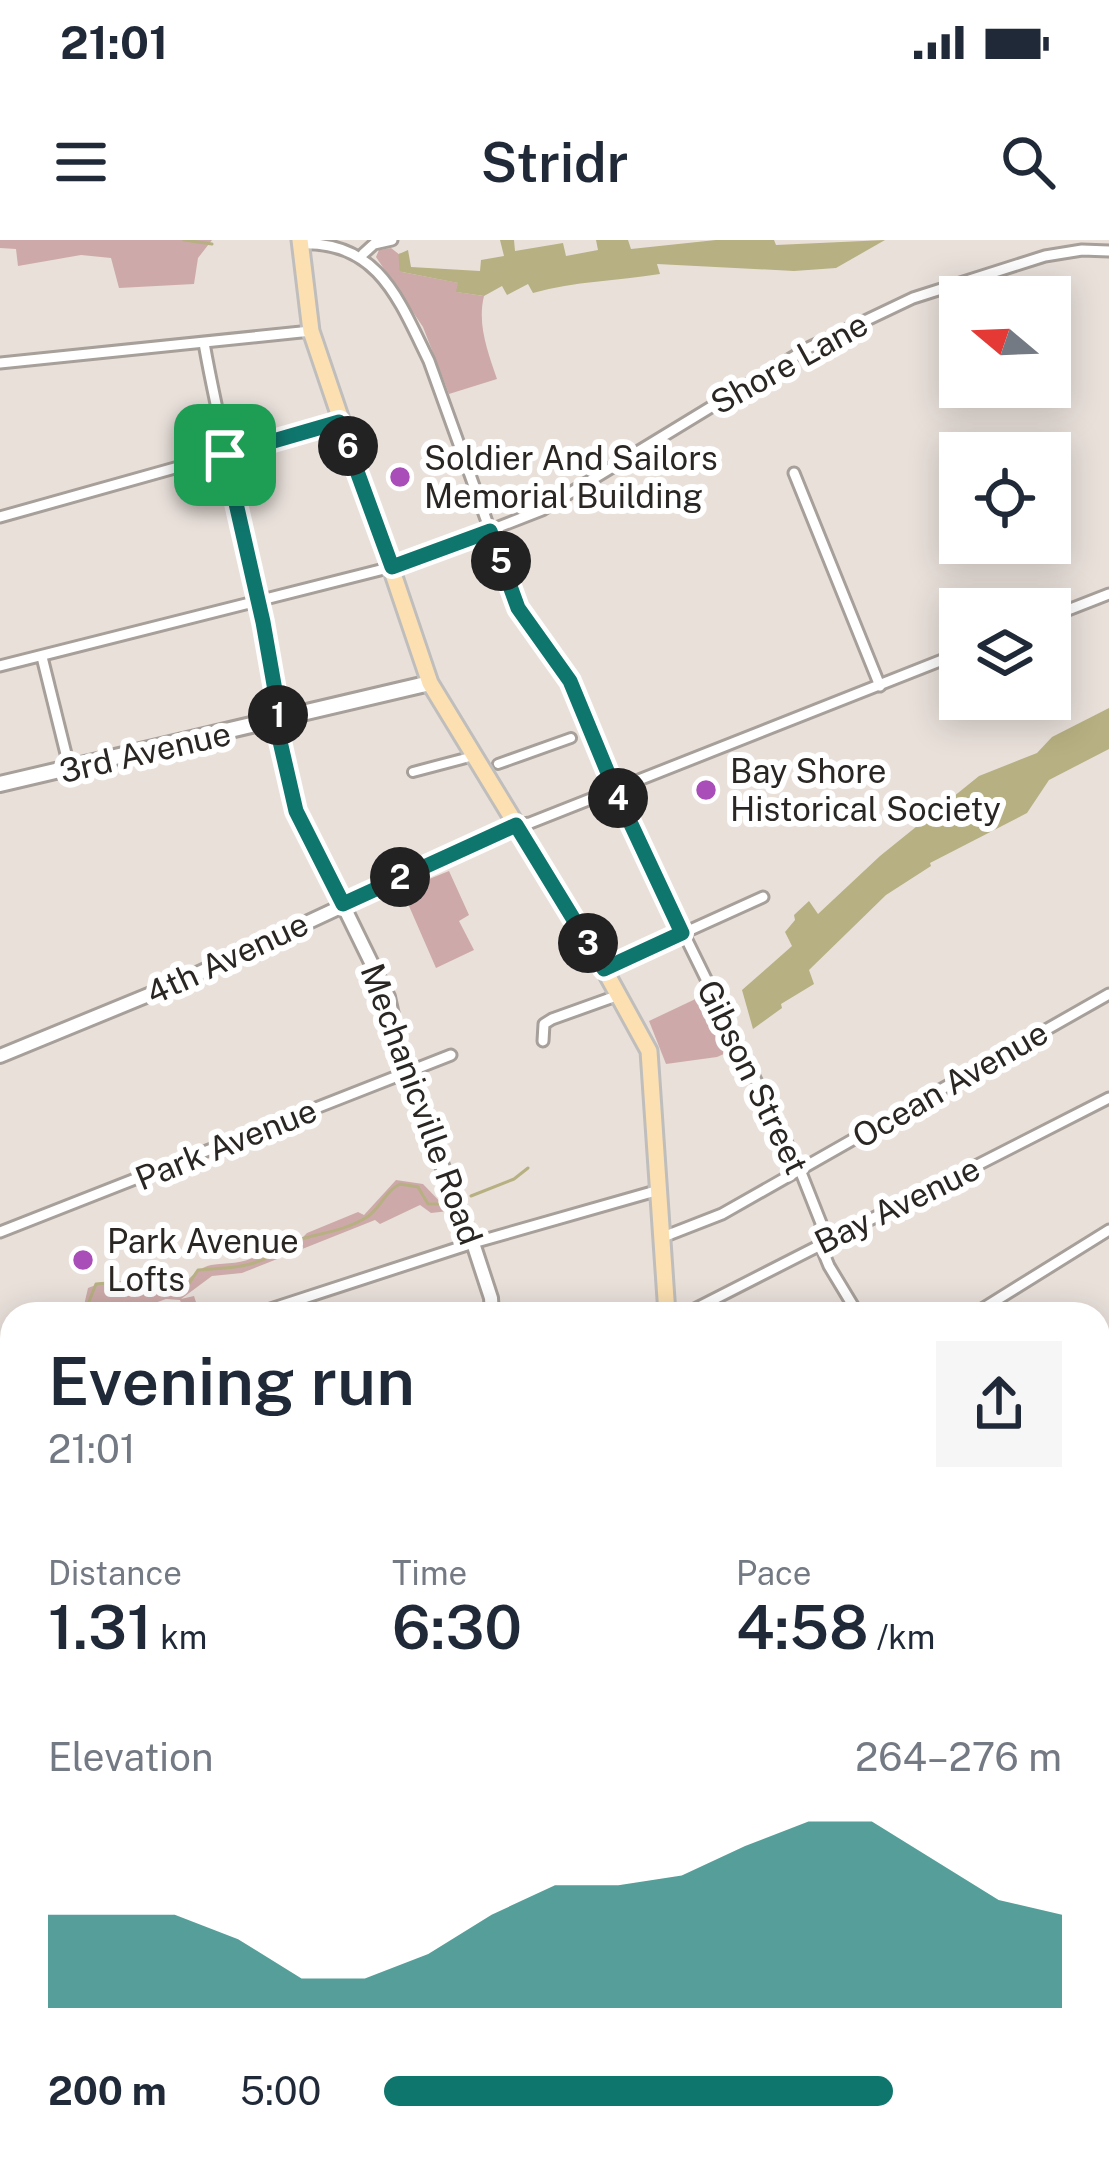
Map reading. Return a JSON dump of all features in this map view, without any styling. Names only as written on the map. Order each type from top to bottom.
[{"type":"main road","points":[[300,242],[311,332],[430,683],[649,1051],[667,1302]]},
{"type":"main road","name":"3rd Avenue","points":[[0,784],[430,683]]},
{"type":"street","points":[[300,242],[324,241],[363,254],[374,244],[392,240]]},
{"type":"street","name":"Shore Lane","points":[[0,666],[392,567],[490,531],[542,509],[732,392],[854,324],[933,289],[1045,256],[1109,251]]},
{"type":"street","name":"Gibson Street","points":[[363,254],[388,287],[429,361],[518,608],[570,681],[682,933],[800,1169],[820,1223],[820,1244],[851,1302]]},
{"type":"street","points":[[0,363],[311,332]]},
{"type":"street","name":"Mechanicville Road","points":[[204,343],[259,600],[279,737],[296,811],[388,997],[405,1073],[473,1243],[491,1302]]},
{"type":"street","points":[[0,517],[339,422]]},
{"type":"street","points":[[794,473],[880,686]]},
{"type":"street","points":[[1071,609],[1109,594]]},
{"type":"street","points":[[42,657],[70,770]]},
{"type":"street","points":[[516,825],[939,662]]},
{"type":"street","points":[[498,764],[572,738]]},
{"type":"street","points":[[413,772],[466,758]]},
{"type":"street","name":"4th Avenue","points":[[0,1056],[180,982],[516,825]]},
{"type":"street","points":[[604,969],[763,897]]},
{"type":"street","name":"Ocean Avenue","points":[[663,1237],[722,1214],[1109,994]]},
{"type":"street","points":[[543,1041],[544,1024],[552,1019],[619,995]]},
{"type":"street","name":"Park Avenue","points":[[0,1232],[452,1055]]},
{"type":"street","name":"Bay Avenue","points":[[708,1302],[1109,1098]]},
{"type":"street","points":[[292,1302],[659,1190]]},
{"type":"street","points":[[993,1302],[1109,1230]]},
{"type":"shaded area","points":[[0,240],[212,240],[198,258],[194,284],[119,288],[111,258],[81,255],[18,266],[16,249],[0,248]]},
{"type":"shaded area","points":[[500,240],[514,240],[515,251],[563,243],[566,256],[598,250],[596,240],[628,240],[631,249],[716,240],[774,240],[776,245],[885,240],[836,268],[794,271],[657,264],[660,274],[533,293],[528,284],[507,295],[502,286],[484,296],[456,292],[458,283],[402,272],[399,254],[408,250],[411,267],[480,271],[481,260],[504,256]]},
{"type":"shaded area","points":[[391,248],[400,255],[402,272],[459,283],[457,292],[484,296],[483,328],[497,379],[449,394],[423,327],[376,257],[379,250]]},
{"type":"shaded area","points":[[1109,708],[1109,749],[1049,780],[1027,813],[930,863],[886,895],[809,970],[814,984],[753,1029],[742,990],[792,946],[785,932],[809,901],[818,914],[880,856],[979,776],[1037,753],[1052,737]]},
{"type":"shaded area","points":[[449,871],[469,915],[459,921],[474,950],[436,968],[402,890]]},
{"type":"shaded area","points":[[706,994],[733,1050],[666,1064],[649,1021]]},
{"type":"shaded area","points":[[396,1180],[423,1184],[449,1211],[431,1213],[420,1205],[242,1273],[212,1276],[181,1299],[194,1296],[196,1302],[85,1302],[88,1288],[109,1280],[177,1288],[207,1266],[249,1259],[267,1245],[296,1244],[307,1233],[358,1212],[364,1215]]},
{"type":"waterway","points":[[184,240],[212,244]]},
{"type":"waterway","points":[[400,255],[401,270]]},
{"type":"waterway","points":[[471,1196],[514,1179],[528,1168]]},
{"type":"waterway","points":[[89,1302],[96,1284],[182,1294],[198,1270],[254,1263],[295,1241],[359,1222],[400,1184],[418,1187],[428,1204],[446,1204]]},
{"type":"place","name":"Soldier And Sailors Memorial Building","points":[[400,477]]},
{"type":"place","name":"Bay Shore Historical Society","points":[[706,790]]},
{"type":"place","name":"Park Avenue Lofts","points":[[83,1260]]},
{"type":"route","points":[[339,422],[392,567],[490,531],[518,608],[570,681],[682,933],[604,969],[516,825],[343,904],[296,811],[279,737],[263,622],[225,455],[339,422]]}]
